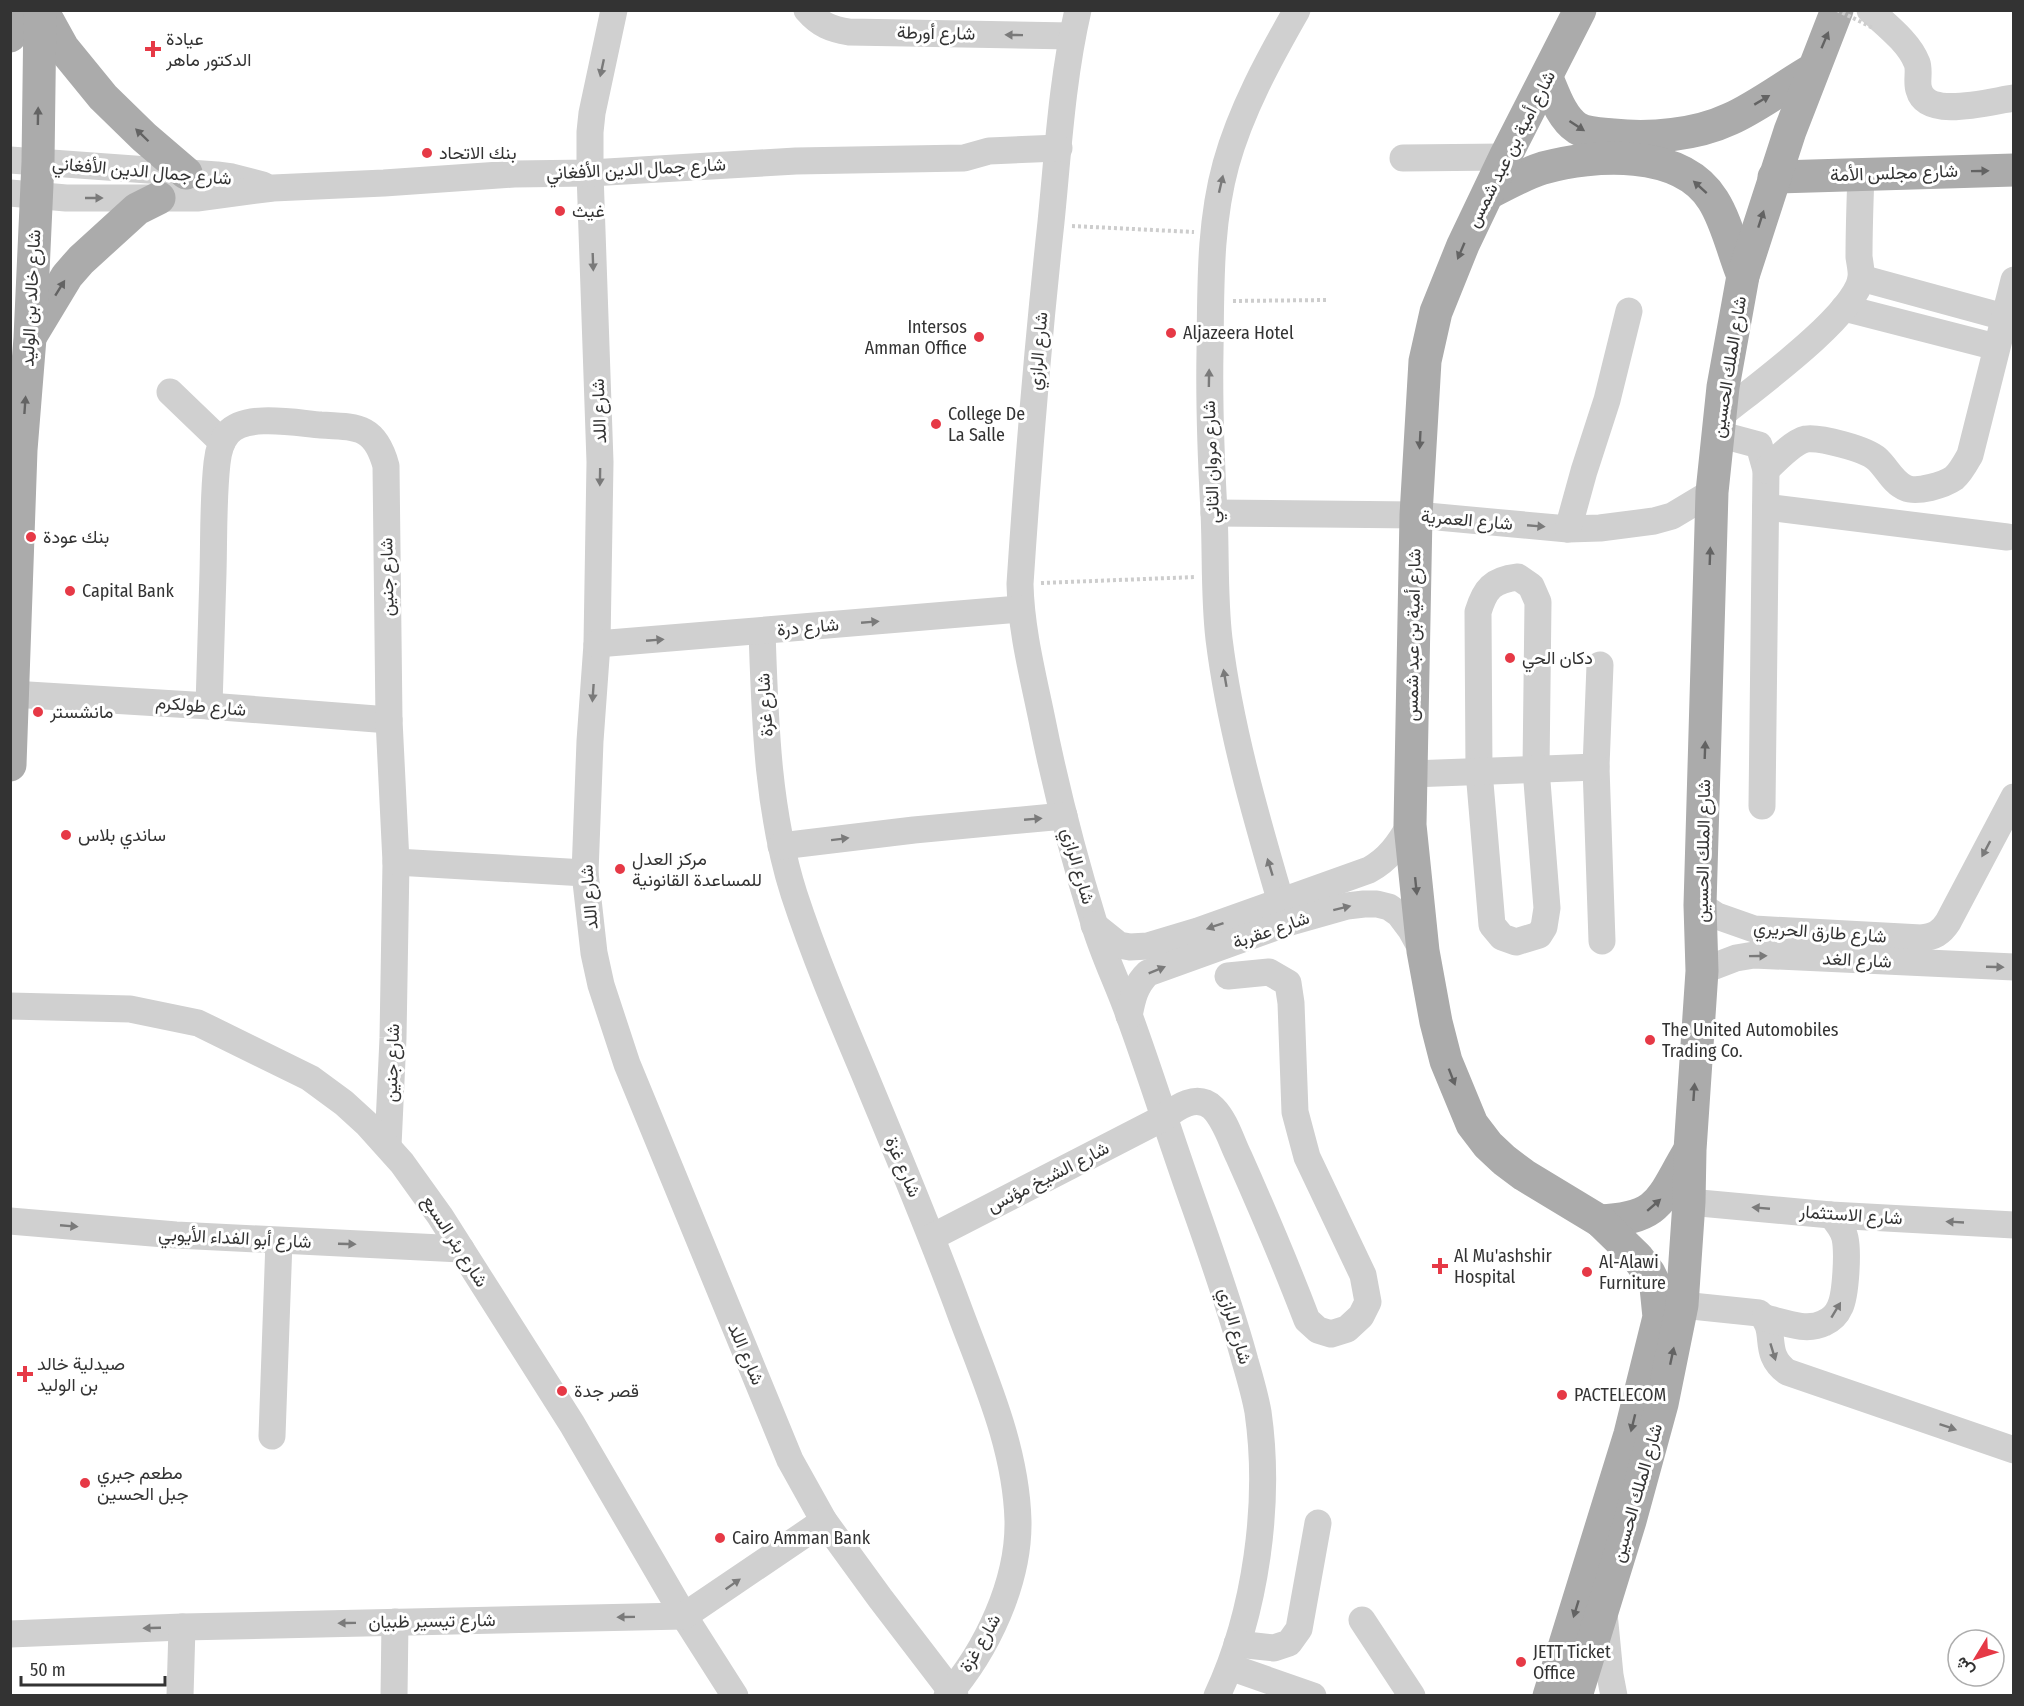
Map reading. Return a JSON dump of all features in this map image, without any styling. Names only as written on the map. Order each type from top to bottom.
[{"type":"main road","points":[[10,36],[12,10]]},
{"type":"main road","points":[[41,10],[63,48],[103,97],[144,137],[186,173]]},
{"type":"main road","name":"شارع خالد بن الوليد","points":[[10,765],[21,450],[30,338],[23,194],[24,161],[41,10]]},
{"type":"main road","name":"شارع أمية بن عبد شمس","points":[[1580,10],[1463,245],[1436,312],[1425,361],[1416,515],[1410,825],[1423,951],[1436,1022],[1446,1061],[1472,1124],[1488,1145],[1504,1160],[1524,1175],[1600,1221]]},
{"type":"main road","name":"شارع الملك الحسين","points":[[1576,1695],[1630,1521],[1662,1404],[1682,1305],[1702,971],[1700,905],[1712,492],[1723,387],[1743,276],[1774,177],[1812,70],[1837,10]]},
{"type":"main road","points":[[1547,78],[1568,120],[1578,128],[1589,132],[1629,137],[1671,134],[1702,128],[1730,119],[1812,70]]},
{"type":"main road","points":[[1489,193],[1542,168],[1580,160],[1613,158],[1641,160],[1668,168],[1682,173],[1695,182],[1712,199],[1743,276]]},
{"type":"main road","name":"شارع مجلس الأمة","points":[[1774,177],[2013,170]]},
{"type":"main road","points":[[30,338],[57,291],[81,260],[137,209],[159,198]]},
{"type":"main road","points":[[1600,1221],[1632,1218],[1653,1207],[1665,1194],[1690,1150]]},
{"type":"main road","name":"شارع الملك الحسين","points":[[1549,1695],[1630,1434],[1659,1317],[1656,1287],[1649,1273],[1637,1257],[1600,1221]]},
{"type":"street","name":"شارع اللد","points":[[614,10],[592,113],[590,173],[600,452],[597,645],[590,741],[585,873],[594,953],[601,985],[627,1065],[790,1460],[824,1521],[951,1694]]},
{"type":"street","name":"شارع أورطة","points":[[807,10],[821,24],[830,29],[849,32],[1075,23]]},
{"type":"street","name":"شارع مروان الثاني","points":[[1284,913],[1236,740],[1219,637],[1214,577],[1214,513],[1209,414],[1213,233],[1220,190],[1237,129],[1297,10]]},
{"type":"street","points":[[1872,19],[1912,53],[1918,64],[1919,91],[1932,106],[1963,106],[2013,98]]},
{"type":"street","name":"شارع الرازي","points":[[1075,23],[1057,159],[1035,369],[1020,596],[1047,744],[1094,925],[1130,1017],[1163,1118],[1222,1281],[1242,1348],[1257,1411],[1262,1470],[1258,1551],[1253,1584],[1234,1655],[1217,1695]]},
{"type":"street","name":"شارع جمال الدين الأفغاني","points":[[23,194],[66,198],[198,198],[273,188],[796,161],[964,158],[989,151],[1057,159]]},
{"type":"street","points":[[1403,158],[1505,157]]},
{"type":"street","name":"شارع جمال الدين الأفغاني","points":[[24,161],[232,177],[273,188]]},
{"type":"street","points":[[1762,806],[1766,470],[1759,445],[1719,424],[1810,344],[1844,308],[1857,290],[1862,278],[1859,258],[1861,174]]},
{"type":"street","points":[[1862,278],[2004,317]]},
{"type":"street","points":[[1766,470],[1782,454],[1806,439],[1841,444],[1863,451],[1876,458],[1897,483],[1907,489],[1923,490],[1954,478],[1970,455],[2013,280]]},
{"type":"street","points":[[1844,308],[1996,347]]},
{"type":"street","points":[[1568,529],[1607,400],[1629,311]]},
{"type":"street","points":[[170,392],[222,442],[217,461],[214,499],[209,706]]},
{"type":"street","name":"شارع جنين","points":[[222,442],[229,432],[239,425],[254,421],[344,426],[364,430],[375,438],[386,466],[389,720],[396,862],[393,1038],[388,1146]]},
{"type":"street","name":"شارع العمرية","points":[[1214,513],[1416,515],[1568,529],[1600,528],[1654,521],[1672,516],[1712,492]]},
{"type":"street","points":[[1766,507],[2007,537]]},
{"type":"street","points":[[1518,577],[1531,586],[1538,602],[1536,769],[1547,908],[1544,927],[1539,934],[1516,942],[1502,937],[1492,925],[1479,771],[1478,612],[1484,594],[1493,585],[1504,578],[1518,577]]},
{"type":"street","name":"شارع درة","points":[[597,645],[762,631],[1020,596]]},
{"type":"street","name":"شارع غزة","points":[[762,631],[765,726],[772,791],[794,894],[814,949],[932,1237],[1007,1440],[1018,1521],[1016,1551],[1010,1582],[997,1617],[951,1694]]},
{"type":"street","points":[[1600,665],[1596,767],[1602,941]]},
{"type":"street","name":"شارع طولكرم","points":[[12,694],[389,720]]},
{"type":"street","points":[[1411,774],[1596,767]]},
{"type":"street","points":[[1949,965],[1943,930],[2013,797]]},
{"type":"street","points":[[782,846],[914,830],[1064,816]]},
{"type":"street","name":"شارع عقربة","points":[[1130,1017],[1133,996],[1141,980],[1148,973],[1284,913],[1380,864],[1399,846],[1410,825]]},
{"type":"street","points":[[396,862],[585,873]]},
{"type":"street","name":"شارع عقربة","points":[[1094,925],[1119,945],[1148,946],[1198,931],[1284,913],[1377,904],[1389,907],[1399,914],[1423,951]]},
{"type":"street","name":"شارع طارق الحريري","points":[[1700,905],[1735,924],[1773,931],[1921,938],[1932,937],[1943,930]]},
{"type":"street","name":"شارع الغد","points":[[1702,971],[1736,958],[1754,955],[2013,968]]},
{"type":"street","name":"شارع الشيخ مؤنس","points":[[932,1237],[1163,1118],[1188,1102],[1203,1103],[1213,1108],[1226,1128],[1266,1217],[1307,1320],[1318,1330],[1331,1334],[1347,1329],[1361,1316],[1368,1302],[1363,1275],[1307,1157],[1294,1112],[1291,1003],[1288,983],[1269,972],[1228,976]]},
{"type":"street","name":"شارع بئر السبع","points":[[10,1006],[130,1009],[198,1023],[310,1078],[344,1102],[388,1146],[424,1192],[461,1248],[572,1424],[684,1616],[735,1695]]},
{"type":"street","name":"شارع الاستثمار","points":[[1689,1202],[1831,1215],[2013,1225]]},
{"type":"street","points":[[1765,1318],[1815,1327],[1834,1317],[1840,1308],[1843,1298],[1845,1240],[1838,1222],[1831,1215]]},
{"type":"street","name":"شارع أبو الفداء الأيوبي","points":[[10,1221],[176,1235],[461,1248]]},
{"type":"street","points":[[272,1436],[279,1241]]},
{"type":"street","points":[[1682,1305],[1759,1312],[1769,1325],[1772,1354],[1780,1367],[1787,1372],[2013,1450]]},
{"type":"street","points":[[684,1616],[824,1521]]},
{"type":"street","points":[[1234,1655],[1289,1643],[1299,1629],[1318,1523]]},
{"type":"street","points":[[1603,1607],[1614,1695]]},
{"type":"street","name":"شارع تيسير ظبيان","points":[[10,1634],[182,1627],[684,1616]]},
{"type":"street","points":[[1362,1620],[1412,1695]]},
{"type":"street","points":[[394,1695],[395,1622]]},
{"type":"street","points":[[180,1695],[182,1627]]},
{"type":"street","points":[[1234,1655],[1313,1695]]},
{"type":"path","points":[[1837,10],[1872,19]]},
{"type":"path","points":[[1050,224],[1213,233]]},
{"type":"path","points":[[1211,301],[1326,300]]},
{"type":"path","points":[[1020,596],[1214,577]]},
{"type":"place","name":"عيادة الدكتور ماهر","points":[[153,49]]},
{"type":"place","name":"بنك الاتحاد","points":[[427,153]]},
{"type":"place","name":"غيث","points":[[560,211]]},
{"type":"place","name":"Aljazeera Hotel","points":[[1171,333]]},
{"type":"place","name":"Intersos Amman Office","points":[[979,337]]},
{"type":"place","name":"College De La Salle","points":[[936,424]]},
{"type":"place","name":"بنك عودة","points":[[31,537]]},
{"type":"place","name":"Capital Bank","points":[[70,591]]},
{"type":"place","name":"دكان الحي","points":[[1510,658]]},
{"type":"place","name":"مانشستر","points":[[38,712]]},
{"type":"place","name":"ساندي بلاس","points":[[66,835]]},
{"type":"place","name":"مركز العدل للمساعدة القانونية","points":[[620,869]]},
{"type":"place","name":"The United Automobiles Trading Co.","points":[[1650,1040]]},
{"type":"place","name":"Al Mu'ashshir Hospital","points":[[1440,1266]]},
{"type":"place","name":"Al-Alawi Furniture","points":[[1587,1272]]},
{"type":"place","name":"صيدلية خالد بن الوليد","points":[[25,1374]]},
{"type":"place","name":"قصر جدة","points":[[562,1391]]},
{"type":"place","name":"PACTELECOM","points":[[1562,1395]]},
{"type":"place","name":"مطعم جبري جبل الحسين","points":[[85,1483]]},
{"type":"place","name":"Cairo Amman Bank","points":[[720,1538]]},
{"type":"place","name":"JETT Ticket Office","points":[[1521,1662]]}]
